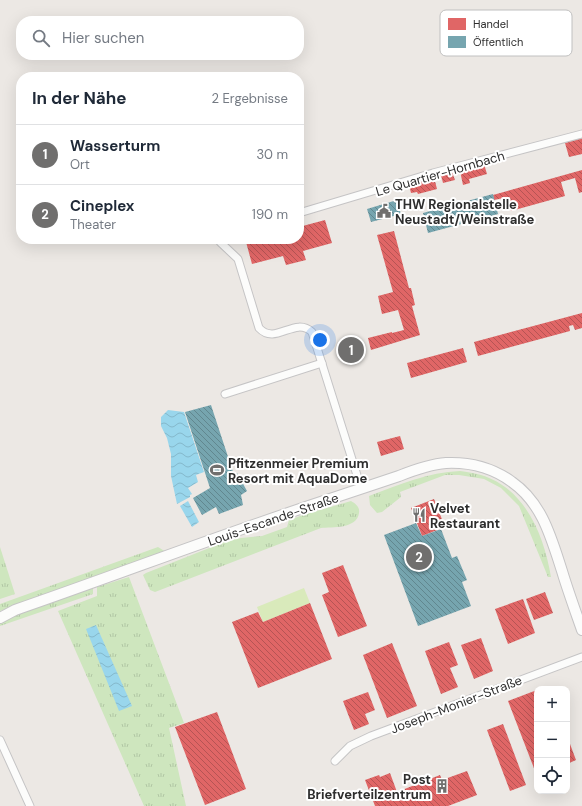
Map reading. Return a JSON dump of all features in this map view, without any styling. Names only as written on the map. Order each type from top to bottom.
[{"type":"street","name":"Le Quartier-Hornbach","points":[[304,212],[433,173],[582,134]]},
{"type":"street","points":[[222,244],[238,259],[259,328],[264,334],[271,335],[300,326],[307,328],[312,332],[361,488]]},
{"type":"street","points":[[225,394],[322,362]]},
{"type":"street","name":"Louis-Escande-Straße","points":[[0,613],[15,610],[312,504],[425,467],[445,463],[465,464],[485,468],[512,482],[530,499],[544,521],[582,630]]},
{"type":"street","name":"Louis-Escande-Straße","points":[[0,618],[15,610]]},
{"type":"street","name":"Joseph-Monier-Straße","points":[[335,761],[350,746],[371,736],[582,657]]},
{"type":"street","points":[[0,740],[30,806]]},
{"type":"green space","points":[[460,471],[479,474],[496,481],[510,491],[521,502],[530,515],[543,545],[551,577],[548,577],[519,506],[501,488],[484,479],[459,475],[445,475],[400,492],[401,497],[382,512],[377,513],[370,505],[369,496],[425,476]]},
{"type":"green space","points":[[351,501],[359,509],[359,513],[354,522],[349,525],[321,528],[155,592],[150,590],[143,575],[227,541],[262,536],[287,527],[289,520]]},
{"type":"green space","points":[[0,547],[15,594],[0,599]]},
{"type":"green space","points":[[158,547],[166,552],[0,611],[0,604]]},
{"type":"green space","points":[[129,577],[184,723],[169,728],[186,806],[144,806],[58,611],[97,596],[97,587]]},
{"type":"green space","points":[[93,588],[93,594],[0,626],[0,622],[2,620]]},
{"type":"green space","points":[[304,588],[310,603],[263,622],[257,607]]},
{"type":"water","points":[[168,410],[184,412],[204,472],[196,475],[198,482],[188,488],[192,494],[190,497],[177,504],[171,476],[171,454],[167,438],[161,426],[161,417]]},
{"type":"water","points":[[188,501],[199,522],[192,527],[180,506]]},
{"type":"water","points":[[96,625],[132,706],[119,711],[86,629]]},
{"type":"building: Handel","points":[[582,138],[582,154],[569,157],[565,143]]},
{"type":"building: Handel","points":[[484,164],[487,174],[469,179],[470,183],[463,185],[460,171]]},
{"type":"building: Handel","points":[[582,170],[582,192],[579,193],[575,178],[561,182],[565,196],[511,211],[508,197],[494,200],[493,195]]},
{"type":"building: Handel","points":[[452,172],[455,180],[443,183],[441,175]]},
{"type":"building: Handel","points":[[434,177],[437,189],[418,194],[417,192],[411,193],[409,185]]},
{"type":"building: Handel","points":[[325,220],[332,243],[303,251],[306,260],[286,265],[283,256],[252,264],[247,244],[304,244],[304,226]]},
{"type":"building: Handel","points":[[394,231],[409,288],[411,288],[415,305],[412,306],[420,335],[371,350],[368,338],[404,330],[398,310],[382,314],[378,296],[393,292],[377,235]]},
{"type":"building: Handel","points":[[582,313],[582,328],[575,330],[573,325],[569,326],[570,331],[478,356],[474,342]]},
{"type":"building: Handel","points":[[355,344],[358,354],[347,357],[344,347]]},
{"type":"building: Handel","points":[[463,348],[467,362],[411,378],[407,363]]},
{"type":"building: Handel","points":[[400,436],[404,449],[381,456],[377,442]]},
{"type":"building: Handel","points":[[434,499],[445,527],[422,536],[411,508]]},
{"type":"building: Handel","points":[[343,565],[367,626],[338,637],[322,595],[329,592],[322,573]]},
{"type":"building: Handel","points":[[545,592],[553,613],[534,620],[526,599]]},
{"type":"building: Handel","points":[[523,599],[535,633],[508,644],[495,609]]},
{"type":"building: Handel","points":[[310,603],[332,659],[258,688],[232,622],[258,612],[263,622]]},
{"type":"building: Handel","points":[[481,638],[493,671],[474,679],[461,645]]},
{"type":"building: Handel","points":[[449,642],[458,665],[450,668],[458,687],[441,694],[425,651]]},
{"type":"building: Handel","points":[[392,643],[417,706],[387,718],[363,655]]},
{"type":"building: Handel","points":[[534,691],[534,768],[508,701]]},
{"type":"building: Handel","points":[[368,692],[375,710],[365,714],[369,724],[354,730],[343,701]]},
{"type":"building: Handel","points":[[217,712],[246,789],[205,805],[175,727]]},
{"type":"building: Handel","points":[[503,724],[526,785],[510,791],[487,730]]},
{"type":"building: Handel","points":[[570,744],[576,760],[570,763]]},
{"type":"building: Handel","name":"Post Briefverteilzentrum","points":[[467,771],[477,795],[448,806],[375,806],[365,780],[390,773],[397,792],[440,775],[442,780]]},
{"type":"building: Öffentlich","points":[[493,194],[498,214],[428,233],[423,213]]},
{"type":"building: Öffentlich","name":"THW Regionalstelle Neustadt/Weinstraße","points":[[397,200],[401,214],[371,222],[367,209]]},
{"type":"building: Öffentlich","points":[[211,405],[234,475],[237,473],[247,491],[241,495],[243,505],[219,514],[216,507],[202,515],[193,498],[210,488],[185,412]]},
{"type":"building: Öffentlich","points":[[416,523],[422,536],[441,529],[452,558],[457,556],[467,580],[462,582],[471,606],[418,626],[384,535]]},
{"type":"place","name":"THW Regionalstelle Neustadt/Weinstraße","points":[[384,211]]},
{"type":"place","name":"Wasserturm","points":[[351,350]]},
{"type":"place","name":"Pfitzenmeier Premium Resort mit AquaDome","points":[[217,470]]},
{"type":"place","name":"Velvet Restaurant","points":[[419,515]]},
{"type":"place","name":"Cineplex","points":[[419,557]]},
{"type":"place","name":"Post Briefverteilzentrum","points":[[442,786]]}]
